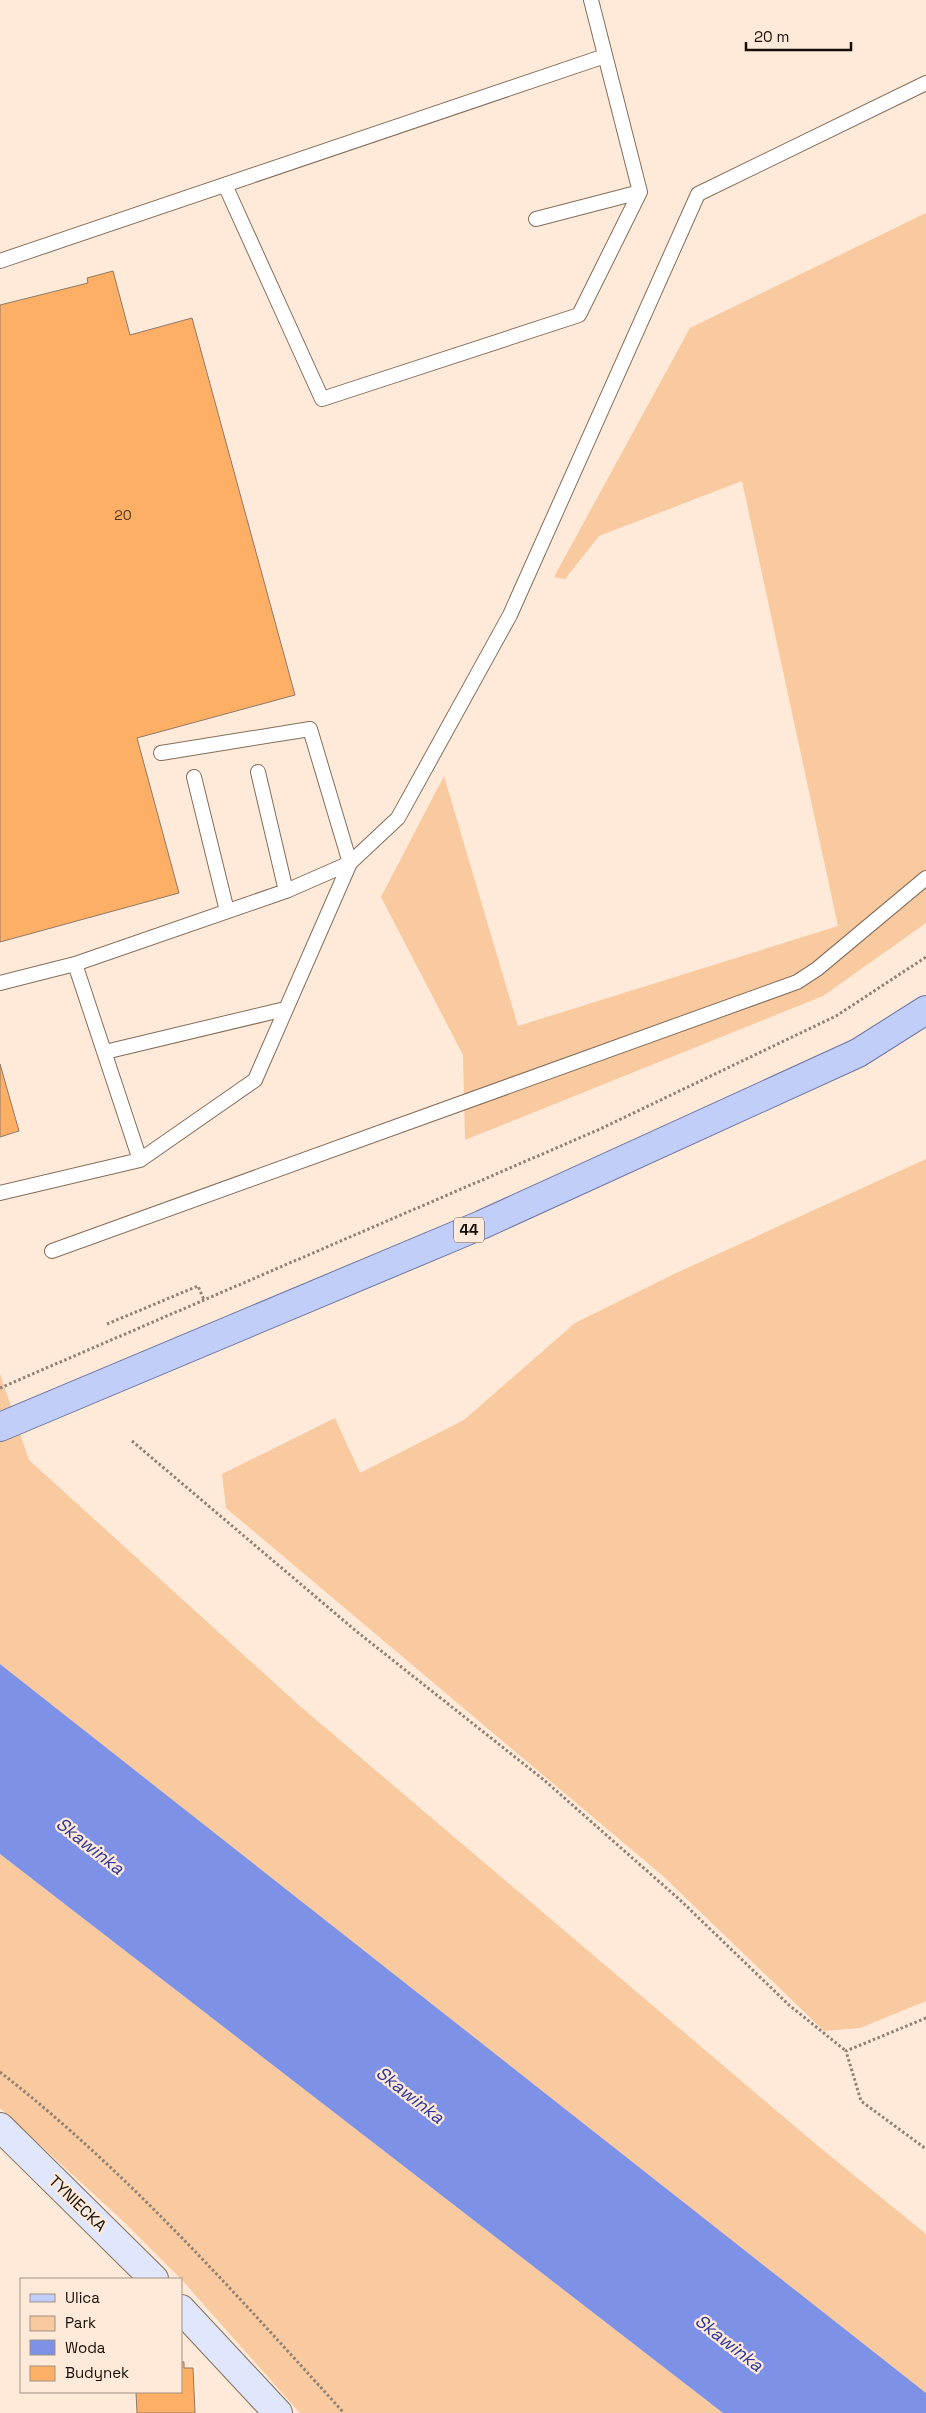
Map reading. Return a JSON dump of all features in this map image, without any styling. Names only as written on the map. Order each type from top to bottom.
[{"type":"main road","name":"44","points":[[0,1427],[490,1221],[858,1053],[926,1010]]},
{"type":"street","name":"TYNIECKA","points":[[0,2127],[153,2278]]},
{"type":"street","points":[[182,2310],[278,2413]]},
{"type":"lane","points":[[225,185],[322,399],[579,315],[640,192],[591,0]]},
{"type":"lane","points":[[0,262],[605,56]]},
{"type":"lane","points":[[0,983],[76,964],[286,891],[350,863],[398,818],[510,615],[698,194],[926,83]]},
{"type":"lane","points":[[536,219],[640,192]]},
{"type":"lane","points":[[0,1193],[140,1160],[254,1080],[350,863],[310,728],[161,753]]},
{"type":"lane","points":[[258,772],[286,891]]},
{"type":"lane","points":[[194,777],[228,911]]},
{"type":"lane","points":[[52,1251],[796,982],[817,968],[926,878]]},
{"type":"lane","points":[[76,964],[140,1160]]},
{"type":"lane","points":[[105,1052],[286,1009]]},
{"type":"path","points":[[0,1388],[598,1130],[836,1016],[926,956]]},
{"type":"path","points":[[107,1324],[198,1286],[204,1300]]},
{"type":"path","points":[[132,1442],[356,1631],[544,1780],[680,1900],[789,2005],[846,2051],[861,2101],[926,2149]]},
{"type":"path","points":[[846,2051],[926,2018]]},
{"type":"path","points":[[0,2072],[112,2167],[160,2214],[344,2413]]},
{"type":"green space","points":[[926,213],[926,923],[823,996],[465,1140],[463,1055],[381,897],[444,776],[518,1026],[838,926],[742,481],[599,536],[565,579],[554,577],[690,328]]},
{"type":"green space","points":[[926,1159],[926,2001],[860,2028],[824,2031],[663,1876],[226,1508],[222,1474],[335,1418],[360,1473],[464,1420],[575,1323],[674,1274]]},
{"type":"green space","points":[[0,1374],[29,1460],[301,1707],[818,2146],[926,2234],[926,2393],[0,1664]]},
{"type":"green space","points":[[0,1854],[723,2413],[300,2413],[182,2278],[0,2108]]},
{"type":"water","name":"Skawinka","points":[[0,1664],[926,2393],[926,2413],[723,2413],[0,1854]]},
{"type":"building","points":[[113,271],[130,335],[192,318],[295,695],[137,738],[179,893],[0,942],[0,305],[88,283],[87,278]]},
{"type":"building","points":[[0,1064],[19,1131],[0,1137]]},
{"type":"building","points":[[182,2362],[184,2362],[184,2368],[193,2368],[195,2413],[137,2413],[136,2393],[182,2393]]}]
